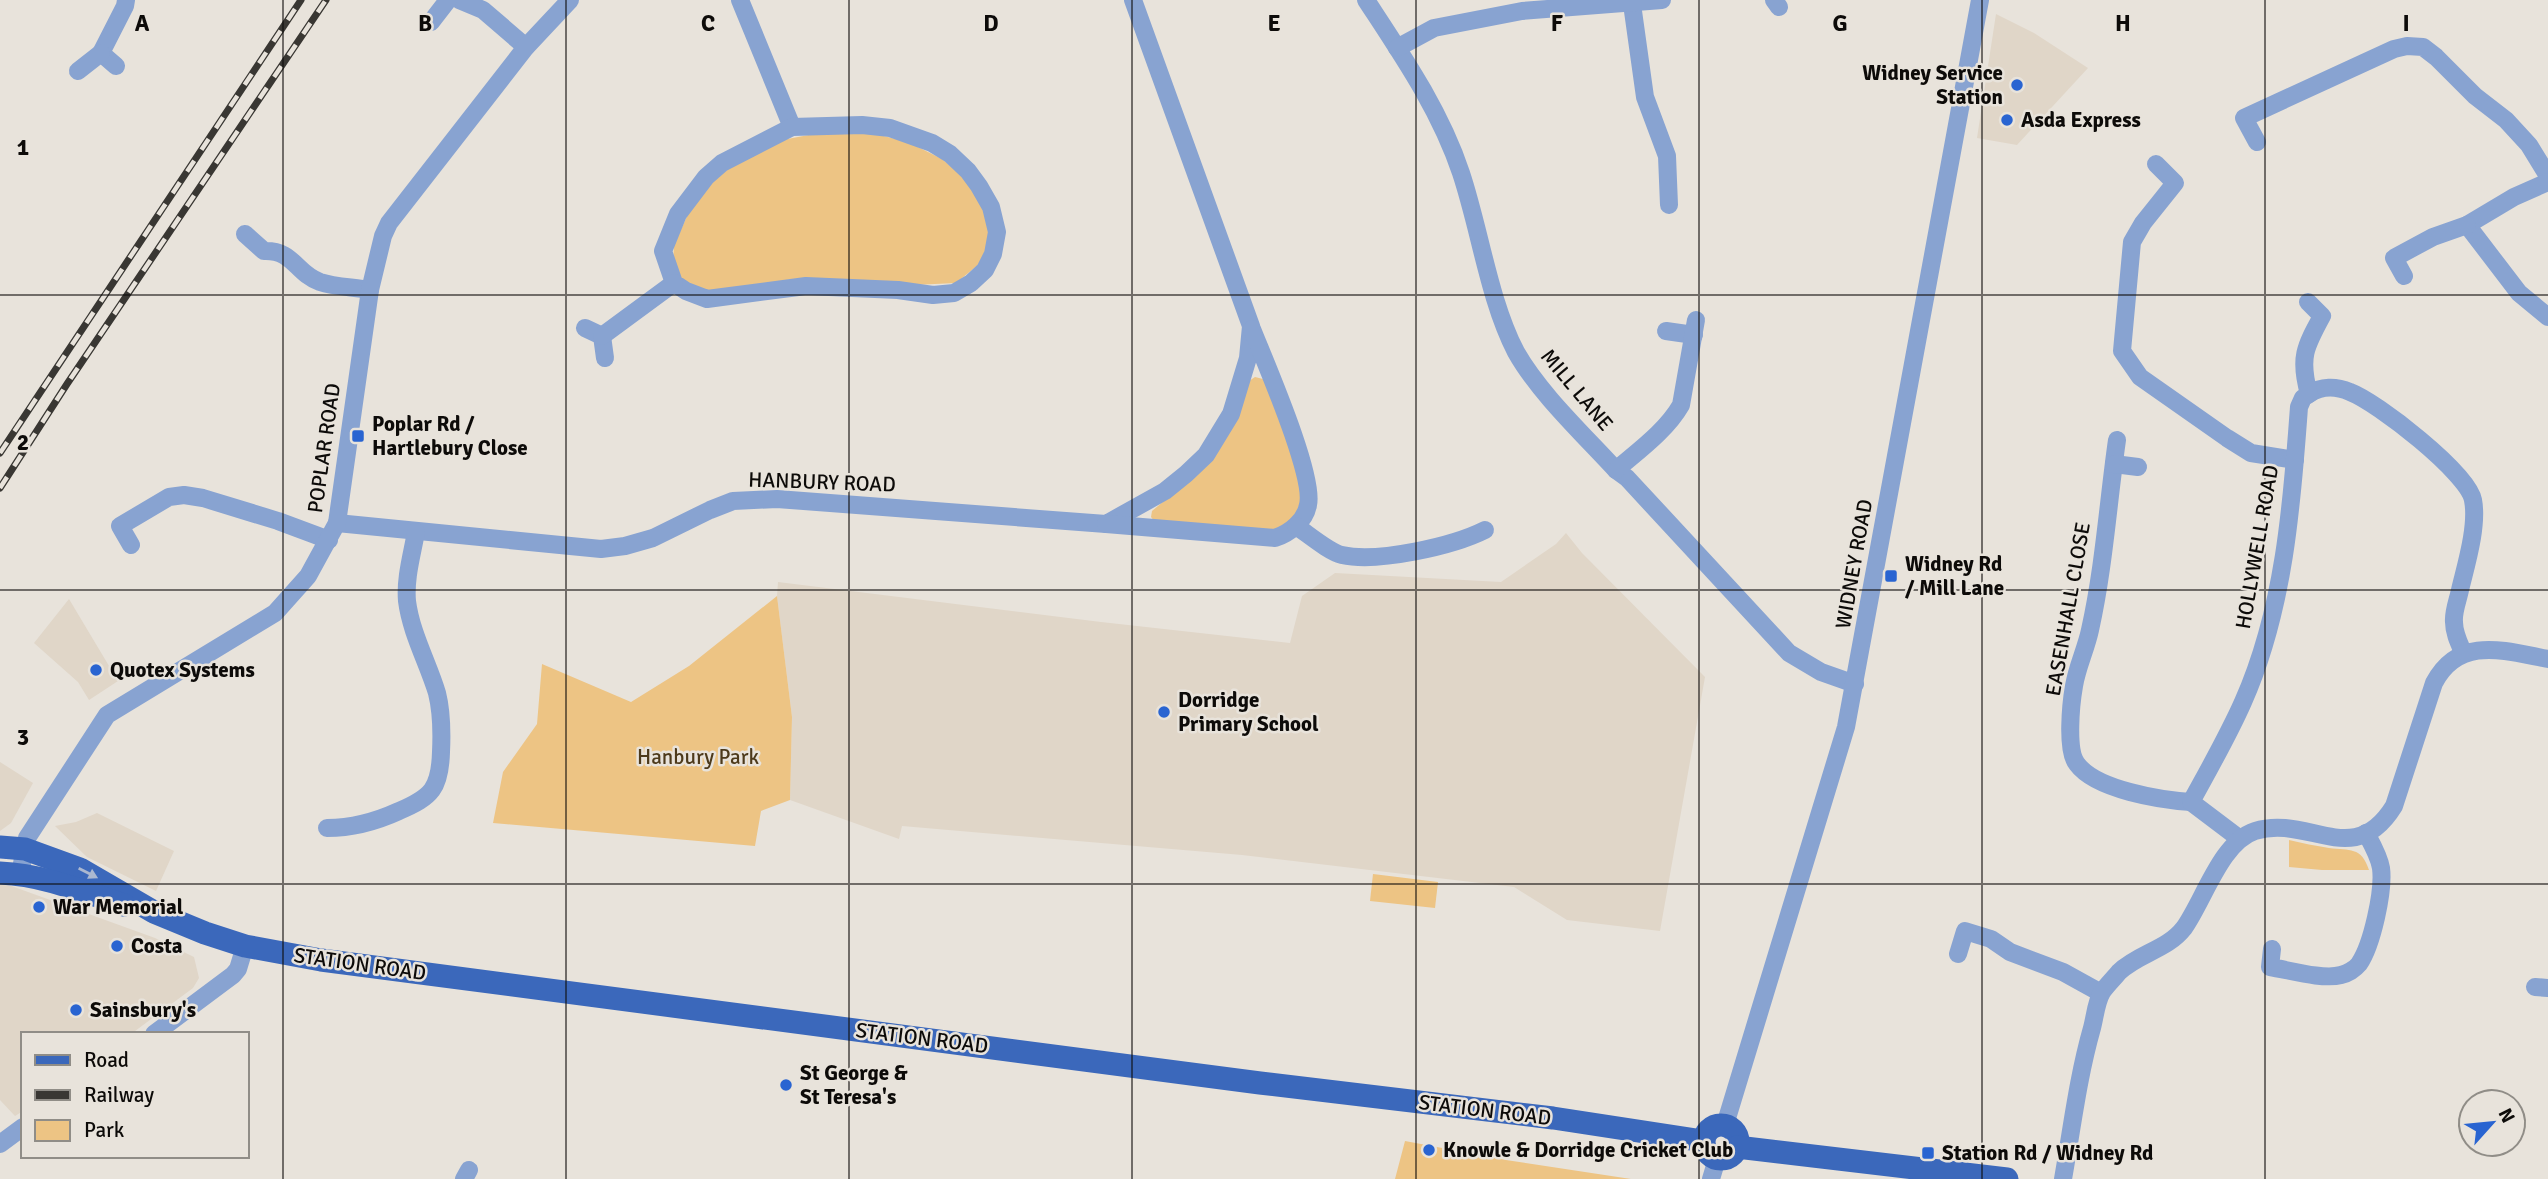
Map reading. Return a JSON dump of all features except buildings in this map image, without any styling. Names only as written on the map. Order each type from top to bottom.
[{"type":"main road","name":"STATION ROAD","points":[[0,847],[25,849],[80,869],[148,909],[245,946],[384,968],[1260,1083],[1553,1118],[1710,1160]]},
{"type":"main road","name":"STATION ROAD","points":[[10,873],[55,880],[131,907],[148,909]]},
{"type":"main road","points":[[1725,1125],[1736,1134],[1737,1147],[1731,1156],[1710,1160],[1711,1128],[1725,1125]]},
{"type":"main road","points":[[1737,1147],[1936,1175],[2007,1179]]},
{"type":"street","points":[[78,71],[101,53],[126,0]]},
{"type":"street","points":[[431,22],[447,0]]},
{"type":"street","points":[[459,0],[483,10],[526,47]]},
{"type":"street","name":"POPLAR ROAD","points":[[10,873],[25,849],[27,838],[107,715],[275,613],[308,576],[333,532],[370,289],[388,223],[526,47],[570,0]]},
{"type":"street","points":[[740,0],[792,127]]},
{"type":"street","points":[[1133,0],[1310,490],[1304,517],[1296,526],[1340,555],[1372,556],[1464,541],[1485,530]]},
{"type":"street","name":"MILL LANE","points":[[1366,0],[1412,69],[1452,150],[1503,322],[1517,353],[1536,381],[1788,653],[1821,672],[1855,684]]},
{"type":"street","points":[[1397,48],[1434,28],[1522,11],[1662,0]]},
{"type":"street","name":"WIDNEY ROAD","points":[[1725,1125],[1841,746],[1855,684],[1980,0]]},
{"type":"street","points":[[1632,4],[1645,97],[1667,156],[1669,205]]},
{"type":"street","points":[[2257,142],[2244,118],[2394,49],[2423,47],[2475,96],[2506,120],[2529,145],[2548,176]]},
{"type":"street","points":[[101,53],[116,66]]},
{"type":"street","points":[[862,125],[890,128],[932,143],[950,154],[968,171],[990,207],[997,232],[993,254],[985,270],[954,293],[933,295],[898,290],[806,286],[707,299],[674,283],[663,251],[678,214],[693,192],[722,163],[792,127],[862,125]]},
{"type":"street","points":[[2156,164],[2175,183],[2149,215],[2132,242],[2122,351],[2140,377],[2227,438],[2251,453],[2295,460]]},
{"type":"street","points":[[2404,276],[2395,258],[2433,237],[2468,225],[2514,197],[2548,182]]},
{"type":"street","points":[[2468,225],[2519,293],[2548,317]]},
{"type":"street","points":[[245,234],[264,251],[278,250],[306,274],[320,282],[370,289]]},
{"type":"street","points":[[602,336],[674,283]]},
{"type":"street","points":[[2308,302],[2322,316],[2305,346],[2304,375],[2309,394],[2318,388],[2331,388],[2349,391],[2372,404],[2458,473],[2469,489],[2474,513],[2467,560],[2453,619],[2463,652]]},
{"type":"street","points":[[1106,524],[1165,491],[1206,455],[1231,414],[1248,358],[1251,326]]},
{"type":"street","points":[[1616,470],[1667,424],[1681,405],[1695,327],[1666,331]]},
{"type":"street","points":[[585,328],[602,336]]},
{"type":"street","points":[[602,336],[605,358]]},
{"type":"street","name":"HOLLYWELL ROAD","points":[[2191,802],[2244,700],[2273,613],[2285,547],[2299,407],[2303,398],[2309,394]]},
{"type":"street","name":"EASENHALL CLOSE","points":[[2117,440],[2090,630],[2074,686],[2070,750],[2075,763],[2084,772],[2130,793],[2191,802]]},
{"type":"street","points":[[2114,464],[2138,467]]},
{"type":"street","name":"HANBURY ROAD","points":[[131,545],[120,526],[175,495],[203,498],[333,532],[416,532],[601,549],[653,538],[723,504],[761,499],[1267,538],[1283,535],[1296,526]]},
{"type":"street","points":[[327,828],[349,828],[379,820],[419,803],[431,791],[440,775],[443,722],[407,603],[407,580],[416,532]]},
{"type":"street","points":[[2063,1179],[2084,1058],[2101,993],[2136,958],[2167,945],[2183,929],[2227,853],[2240,839],[2252,832],[2273,826],[2289,827],[2332,838],[2346,839],[2366,833],[2386,818],[2393,806],[2437,676],[2450,660],[2463,652],[2476,649],[2548,659]]},
{"type":"street","points":[[2191,802],[2240,839]]},
{"type":"street","points":[[2272,949],[2270,967],[2332,977],[2347,973],[2357,966],[2369,937],[2381,886],[2381,869],[2366,833]]},
{"type":"street","points":[[1958,954],[1965,931],[1991,939],[2010,952],[2063,972],[2101,993]]},
{"type":"street","points":[[157,1032],[233,975],[238,969],[245,946]]},
{"type":"street","points":[[0,1144],[21,1128]]},
{"type":"shaded area","points":[[1996,14],[2034,33],[2088,68],[2017,145],[1977,138]]},
{"type":"shaded area","name":"Dorridge Primary School","points":[[1566,533],[1582,553],[1705,677],[1660,931],[1567,920],[1514,887],[1242,855],[902,826],[899,839],[790,800],[792,717],[777,596],[778,582],[1290,643],[1302,596],[1335,573],[1501,582],[1556,544]]},
{"type":"shaded area","points":[[69,599],[118,681],[89,700],[78,682],[34,643]]},
{"type":"shaded area","points":[[0,762],[33,783],[11,823],[0,831]]},
{"type":"shaded area","points":[[97,813],[174,851],[156,891],[87,857],[55,826],[76,822]]},
{"type":"shaded area","name":"Sainsbury's","points":[[0,884],[155,938],[194,957],[199,978],[193,988],[134,1032],[21,1032],[21,1112],[15,1116],[0,1100]]},
{"type":"green space","points":[[867,132],[908,142],[942,159],[966,179],[979,196],[988,221],[990,246],[978,265],[956,283],[914,285],[864,280],[792,279],[712,294],[694,288],[680,278],[673,263],[674,245],[688,214],[709,185],[737,161],[782,140],[814,134]]},
{"type":"green space","points":[[1255,377],[1268,384],[1304,487],[1300,514],[1276,532],[1156,523],[1151,517],[1152,511],[1196,474],[1249,381]]},
{"type":"green space","name":"Hanbury Park","points":[[777,596],[792,717],[790,800],[761,811],[755,846],[493,823],[503,772],[537,724],[542,664],[631,702],[689,666]]},
{"type":"green space","points":[[2289,840],[2354,851],[2366,862],[2369,870],[2289,867]]},
{"type":"green space","points":[[1373,874],[1438,882],[1435,908],[1370,901]]},
{"type":"green space","name":"Knowle & Dorridge Cricket Club","points":[[1405,1141],[1506,1160],[1631,1179],[1395,1179]]},
{"type":"railway","points":[[0,453],[301,0]]},
{"type":"railway","points":[[0,488],[326,0]]},
{"type":"place","name":"Widney Service Station","points":[[2017,85]]},
{"type":"place","name":"Asda Express","points":[[2007,120]]},
{"type":"place","name":"Poplar Rd / Hartlebury Close","points":[[358,436]]},
{"type":"place","name":"Widney Rd / Mill Lane","points":[[1891,576]]},
{"type":"place","name":"Quotex Systems","points":[[96,670]]},
{"type":"place","name":"Dorridge Primary School","points":[[1164,712]]},
{"type":"place","name":"War Memorial","points":[[39,907]]},
{"type":"place","name":"Costa","points":[[117,946]]},
{"type":"place","name":"Sainsbury's","points":[[76,1010]]},
{"type":"place","name":"St George & St Teresa's","points":[[786,1085]]},
{"type":"place","name":"Knowle & Dorridge Cricket Club","points":[[1429,1150]]},
{"type":"place","name":"Station Rd / Widney Rd","points":[[1928,1153]]}]
